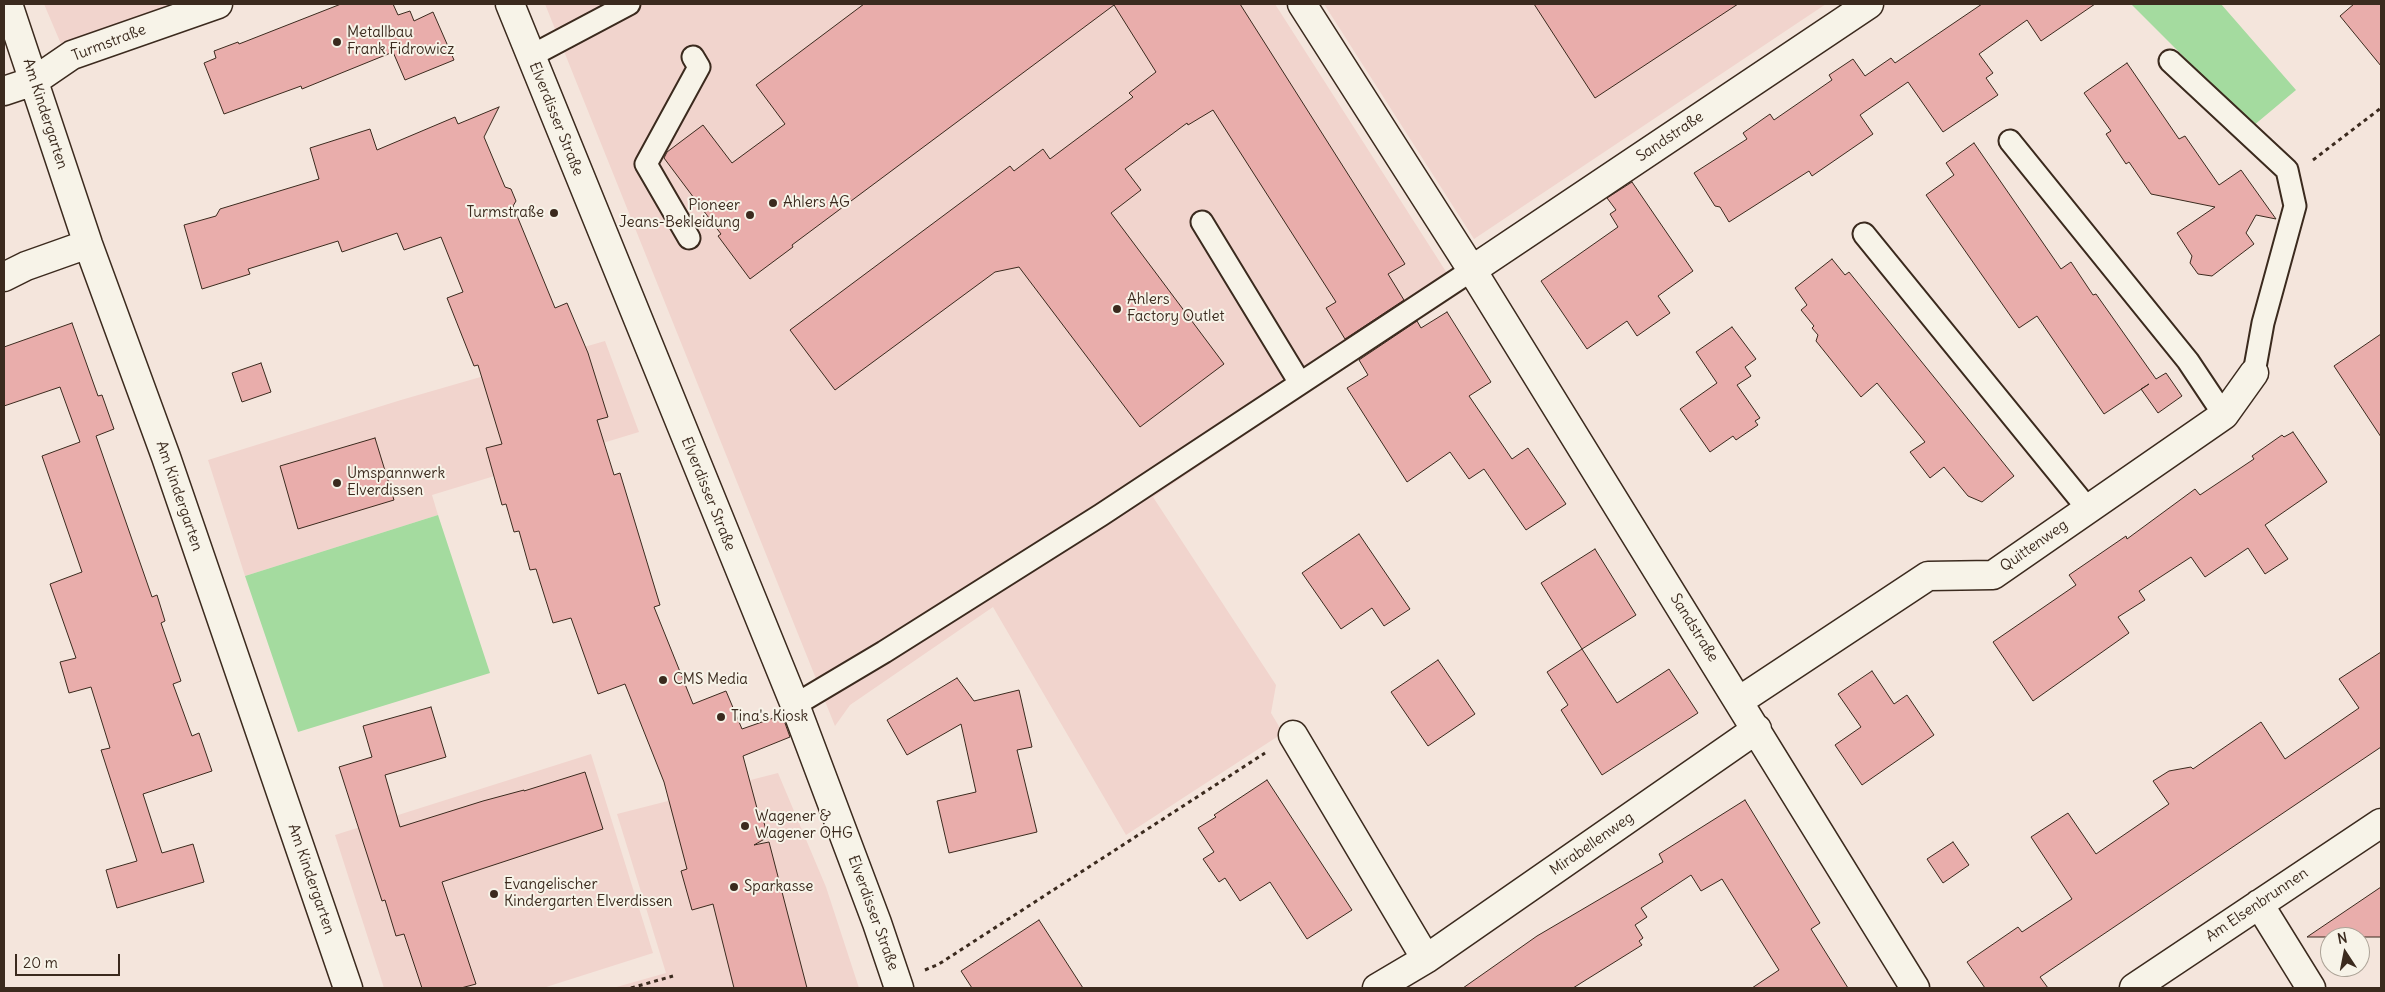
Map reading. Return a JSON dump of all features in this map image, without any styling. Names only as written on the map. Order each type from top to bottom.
[{"type":"street","name":"Am Kindergarten","points":[[8,4],[88,244],[166,457],[348,988]]},
{"type":"street","name":"Turmstraße","points":[[4,91],[34,81],[72,55],[218,4]]},
{"type":"street","name":"Elverdisser Straße","points":[[510,4],[828,789],[898,985]]},
{"type":"street","name":"Sandstraße","points":[[1302,4],[1472,270],[1757,729],[1915,988]]},
{"type":"street","name":"Sandstraße","points":[[1472,270],[1869,4]]},
{"type":"street","points":[[4,277],[26,266],[88,244]]},
{"type":"street","name":"Quittenweg","points":[[1739,700],[1928,576],[1993,575],[2224,415],[2254,374]]},
{"type":"street","name":"Mirabellenweg","points":[[1391,984],[1757,729]]},
{"type":"street","points":[[1293,735],[1426,958]]},
{"type":"street","name":"Am Elsenbrunnen","points":[[2134,988],[2381,823]]},
{"type":"street","points":[[2260,904],[2311,988]]},
{"type":"lane","points":[[531,56],[629,4]]},
{"type":"lane","points":[[689,238],[646,164],[699,67],[693,57]]},
{"type":"lane","points":[[2170,61],[2287,170],[2296,206],[2263,323],[2254,374]]},
{"type":"lane","points":[[2010,141],[2188,360],[2224,415]]},
{"type":"lane","points":[[1202,222],[1300,383]]},
{"type":"lane","points":[[1864,234],[2088,509]]},
{"type":"lane","points":[[795,706],[1101,515],[1472,270]]},
{"type":"path","points":[[2287,170],[2318,158],[2381,108]]},
{"type":"path","points":[[898,985],[939,964],[1293,735]]},
{"type":"path","points":[[631,988],[673,976]]},
{"type":"shaded area","points":[[44,4],[174,4],[61,44]]},
{"type":"shaded area","name":"Ahlers AG","points":[[545,4],[1275,4],[1459,292],[1153,497],[1276,685],[1271,713],[1283,733],[1126,835],[993,607],[850,705],[835,726]]},
{"type":"shaded area","points":[[1324,4],[1826,4],[1474,239]]},
{"type":"shaded area","points":[[605,341],[639,432],[432,495],[438,515],[245,576],[208,460],[401,400]]},
{"type":"shaded area","name":"Evangelischer Kindergarten Elverdissen","points":[[591,754],[653,953],[543,988],[384,988],[335,835]]},
{"type":"shaded area","points":[[778,773],[826,887],[859,988],[613,988],[666,973],[617,814]]},
{"type":"green space","points":[[2131,4],[2221,4],[2296,90],[2253,126]]},
{"type":"green space","points":[[438,515],[490,673],[298,732],[245,576]]},
{"type":"building","points":[[341,4],[393,4],[398,15],[410,11],[414,21],[433,12],[454,60],[405,80],[393,52],[302,89],[301,86],[224,114],[204,63],[216,58],[214,51],[238,42],[239,44]]},
{"type":"building","name":"Ahlers AG","points":[[864,4],[1240,4],[1405,264],[1388,274],[1404,300],[1345,339],[1326,308],[1336,302],[1213,110],[1188,125],[1187,123],[1125,169],[1141,190],[1111,213],[1224,364],[1140,427],[1019,267],[995,272],[835,390],[790,330],[1010,166],[1014,171],[1043,149],[1050,159],[1133,97],[1129,93],[1156,72],[1114,5],[792,245],[793,247],[750,279],[718,236],[721,234],[664,158],[667,152],[703,125],[732,163],[785,124],[756,85]]},
{"type":"building","points":[[1534,4],[1738,4],[1595,98]]},
{"type":"building","points":[[1982,4],[2095,4],[2041,41],[2027,20],[1979,54],[1993,73],[1986,78],[1998,95],[1943,132],[1908,82],[1860,115],[1873,134],[1812,176],[1809,171],[1729,222],[1720,207],[1715,206],[1694,173],[1747,139],[1743,133],[1770,114],[1774,120],[1832,80],[1829,75],[1853,59],[1865,76],[1891,58],[1895,63]]},
{"type":"building","points":[[2354,4],[2381,4],[2381,66],[2340,16]]},
{"type":"building","points":[[2127,63],[2179,139],[2185,136],[2219,185],[2241,170],[2276,219],[2256,215],[2246,233],[2254,244],[2212,276],[2198,274],[2190,263],[2192,256],[2177,233],[2215,207],[2151,194],[2129,162],[2126,164],[2106,134],[2111,131],[2084,93]]},
{"type":"building","points":[[499,107],[484,137],[505,187],[511,189],[516,201],[513,206],[555,308],[567,303],[588,353],[608,417],[597,420],[614,475],[620,473],[660,605],[654,607],[693,704],[726,691],[742,729],[782,715],[790,737],[743,756],[758,812],[761,812],[768,837],[754,845],[769,842],[807,988],[734,988],[713,904],[692,910],[681,871],[687,869],[664,782],[625,684],[598,694],[571,618],[553,623],[536,569],[530,570],[519,531],[514,532],[506,504],[502,505],[486,448],[502,444],[478,365],[474,366],[447,298],[463,292],[441,237],[404,250],[397,233],[342,252],[338,241],[248,269],[250,274],[202,289],[184,225],[216,216],[220,209],[319,179],[310,148],[370,129],[377,150],[455,117],[458,124]]},
{"type":"building","points":[[1974,143],[2061,269],[2071,262],[2093,295],[2096,294],[2156,379],[2166,373],[2182,396],[2158,413],[2141,389],[2104,414],[2037,316],[2019,328],[1926,195],[1954,175],[1946,163]]},
{"type":"building","points":[[1632,182],[1693,271],[1658,296],[1670,313],[1637,336],[1627,321],[1587,349],[1541,281],[1618,227],[1610,214],[1616,210],[1607,198]]},
{"type":"building","points":[[1832,259],[1845,275],[1849,272],[2014,476],[1982,502],[1968,496],[1944,467],[1930,478],[1910,452],[1925,442],[1877,383],[1861,397],[1816,341],[1818,335],[1812,328],[1814,326],[1801,310],[1807,305],[1795,288]]},
{"type":"building","points":[[1447,312],[1491,382],[1469,396],[1512,459],[1528,448],[1566,504],[1526,530],[1484,469],[1469,479],[1450,452],[1407,482],[1347,388],[1368,375],[1359,360],[1417,321],[1421,328]]},
{"type":"building","points":[[72,323],[98,396],[102,395],[114,429],[96,436],[152,597],[157,595],[165,621],[161,623],[181,681],[173,684],[192,736],[199,733],[212,771],[143,794],[162,853],[193,844],[204,882],[117,908],[106,870],[137,861],[101,750],[110,748],[91,687],[69,693],[60,662],[76,658],[50,584],[82,572],[42,456],[80,442],[60,387],[4,406],[4,347]]},
{"type":"building","points":[[1732,327],[1756,359],[1745,367],[1751,376],[1737,385],[1760,418],[1755,421],[1758,425],[1736,440],[1733,436],[1710,452],[1680,409],[1717,383],[1696,352]]},
{"type":"building","points":[[2381,334],[2381,437],[2334,366]]},
{"type":"building","points":[[261,363],[271,392],[242,402],[232,373]]},
{"type":"building","points":[[2293,432],[2327,482],[2265,525],[2288,559],[2265,574],[2248,548],[2205,577],[2191,557],[2139,591],[2145,600],[2118,617],[2129,633],[2033,701],[1993,642],[2076,585],[2069,575],[2126,536],[2127,539],[2195,489],[2200,495],[2254,459],[2252,456],[2282,435],[2284,437]]},
{"type":"building","name":"Umspannwerk Elverdissen","points":[[375,438],[394,500],[298,529],[280,466]]},
{"type":"building","points":[[1359,534],[1410,609],[1384,626],[1372,608],[1341,629],[1302,573]]},
{"type":"building","points":[[1595,549],[1636,615],[1582,649],[1541,583]]},
{"type":"building","points":[[1582,649],[1617,703],[1669,669],[1698,713],[1602,775],[1561,710],[1568,705],[1547,672]]},
{"type":"building","points":[[2381,652],[2381,747],[2040,977],[2048,988],[1985,988],[1967,962],[2018,927],[2022,932],[2072,899],[2031,837],[2068,813],[2096,854],[2169,804],[2153,781],[2169,771],[2191,767],[2193,769],[2261,722],[2285,759],[2359,708],[2339,679]]},
{"type":"building","points":[[1438,660],[1475,714],[1428,746],[1391,692]]},
{"type":"building","points":[[1872,671],[1894,704],[1907,695],[1934,735],[1862,785],[1835,745],[1861,727],[1838,694]]},
{"type":"building","points":[[957,678],[974,701],[1019,690],[1032,747],[1017,750],[1037,832],[949,853],[937,801],[976,792],[961,724],[907,755],[887,720]]},
{"type":"building","points":[[431,707],[446,757],[385,775],[400,827],[585,772],[603,829],[442,882],[476,984],[461,988],[422,988],[404,934],[396,936],[385,900],[382,901],[339,767],[372,757],[363,726]]},
{"type":"building","points":[[1267,780],[1352,910],[1307,939],[1270,882],[1240,901],[1225,878],[1219,882],[1203,859],[1214,852],[1198,828],[1216,817],[1214,815]]},
{"type":"building","points":[[1745,800],[1820,923],[1811,929],[1848,988],[1752,988],[1779,970],[1722,879],[1701,891],[1691,875],[1641,908],[1647,917],[1635,925],[1643,938],[1639,941],[1642,945],[1573,988],[1463,988],[1537,936],[1663,862],[1659,854]]},
{"type":"building","points":[[1953,842],[1969,865],[1943,883],[1927,859]]},
{"type":"building","points":[[2381,887],[2381,937],[2370,937],[2370,927],[2322,927]]},
{"type":"building","points":[[1039,920],[1083,988],[972,988],[961,971]]},
{"type":"building","points":[[2320,928],[2320,937],[2307,937]]},
{"type":"place","name":"Metallbau Frank Fidrowicz","points":[[337,42]]},
{"type":"place","name":"Ahlers AG","points":[[773,203]]},
{"type":"place","name":"Turmstraße","points":[[554,213]]},
{"type":"place","name":"Pioneer Jeans-Bekleidung","points":[[750,215]]},
{"type":"place","name":"Ahlers Factory Outlet","points":[[1117,309]]},
{"type":"place","name":"Umspannwerk Elverdissen","points":[[337,483]]},
{"type":"place","name":"CMS Media","points":[[663,680]]},
{"type":"place","name":"Tina's Kiosk","points":[[721,717]]},
{"type":"place","name":"Wagener & Wagener OHG","points":[[745,826]]},
{"type":"place","name":"Sparkasse","points":[[734,887]]},
{"type":"place","name":"Evangelischer Kindergarten Elverdissen","points":[[494,894]]}]
